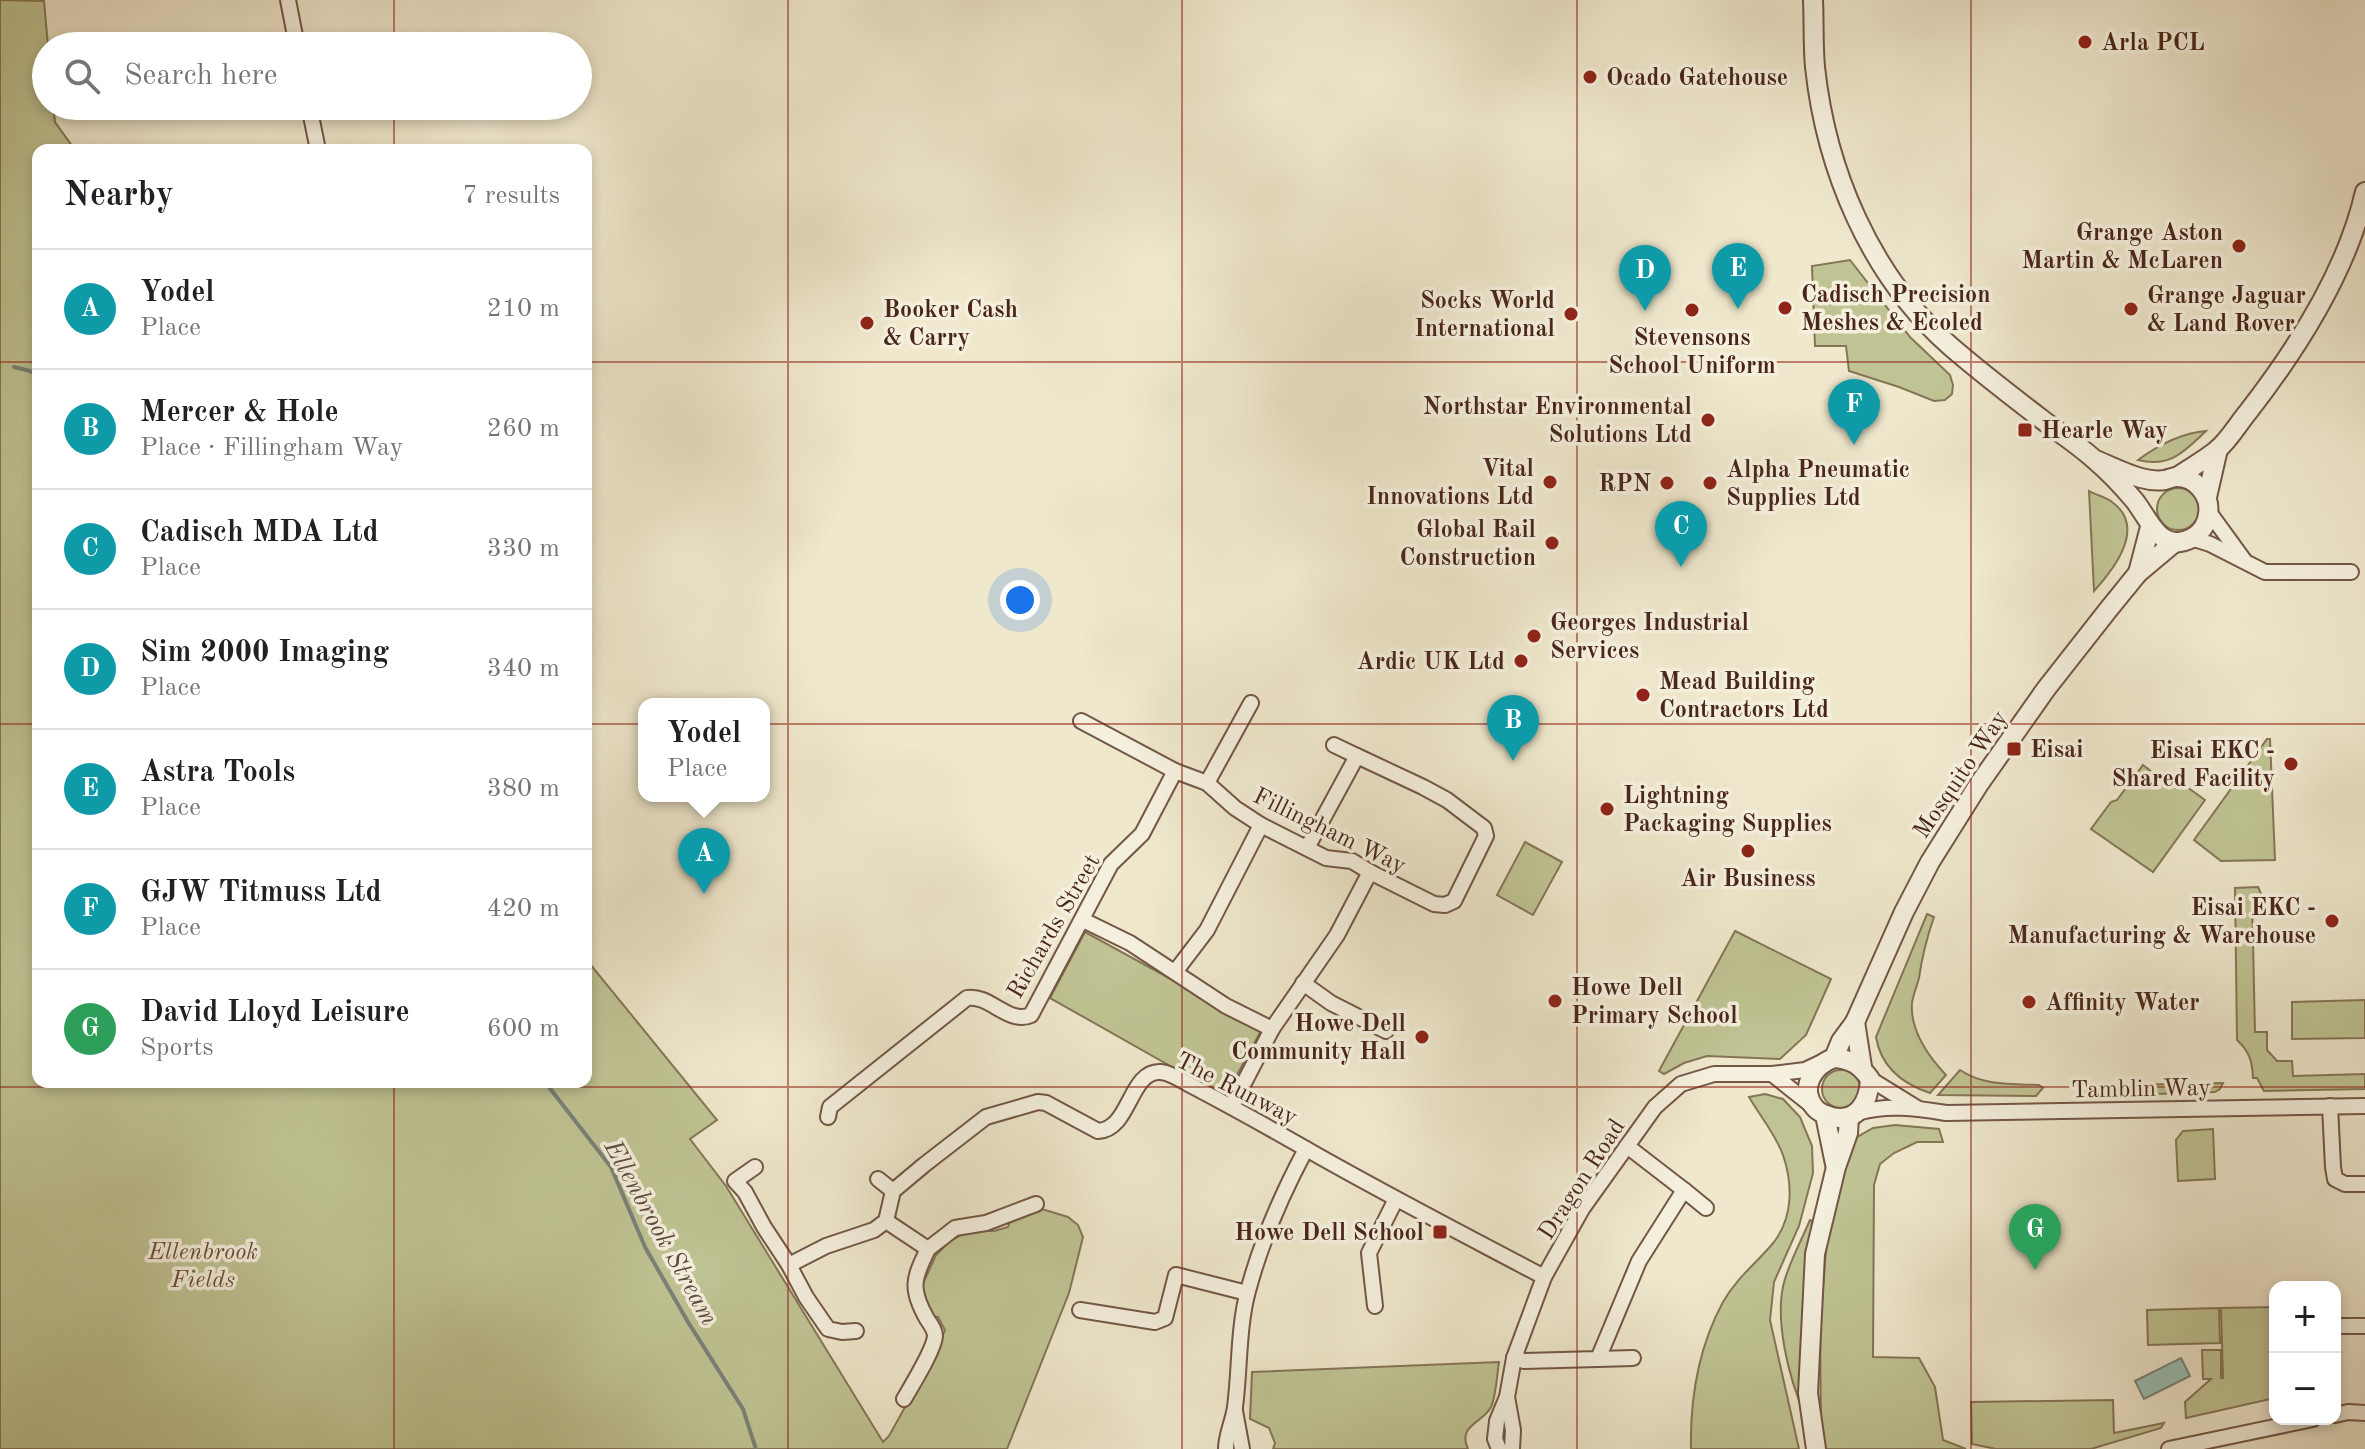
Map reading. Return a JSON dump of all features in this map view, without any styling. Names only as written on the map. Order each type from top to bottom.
[{"type":"street","points":[[288,0],[294,32]]},
{"type":"street","points":[[1813,0],[1815,67],[1830,151],[1863,232],[1899,291],[1919,315],[1988,377],[2096,460],[2162,537],[2210,544],[2265,572],[2351,572]]},
{"type":"street","points":[[312,120],[317,144]]},
{"type":"street","points":[[2146,519],[2146,498],[2152,489],[2218,449],[2276,376],[2359,234],[2365,195]]},
{"type":"street","points":[[2183,540],[2201,530],[2218,449]]},
{"type":"street","points":[[2096,460],[2139,478],[2190,481],[2244,560]]},
{"type":"street","name":"Mosquito Way","points":[[2138,573],[2146,519]]},
{"type":"street","name":"Mosquito Way","points":[[1828,1060],[1855,1022],[1904,912],[1979,784],[2046,689],[2138,573],[2183,540]]},
{"type":"street","points":[[1207,783],[1251,703]]},
{"type":"street","name":"Fillingham Way","points":[[1081,721],[1175,771],[1207,783],[1235,808],[1261,825],[1326,858],[1352,861],[1434,904],[1445,905],[1454,901],[1486,836],[1484,828],[1447,800],[1357,756]]},
{"type":"street","points":[[1307,848],[1357,756],[1334,745]]},
{"type":"street","name":"Richards Street","points":[[828,1117],[830,1107],[967,998],[974,997],[1021,1018],[1031,1015],[1111,864],[1142,834],[1175,771]]},
{"type":"street","points":[[1175,972],[1207,930],[1261,825]]},
{"type":"street","points":[[1232,1106],[1272,1029],[1337,935],[1370,872]]},
{"type":"street","points":[[1083,920],[1130,943],[1226,1006],[1272,1029]]},
{"type":"street","points":[[1303,983],[1331,1003],[1386,1031]]},
{"type":"street","points":[[1816,1449],[1808,1393],[1815,1254],[1836,1167],[1853,1115],[1868,1099],[1855,1022]]},
{"type":"street","points":[[1836,1167],[1820,1111],[1810,1096],[1809,1083],[1813,1072],[1828,1060],[1848,1058],[1866,1073]]},
{"type":"street","name":"Dragon Road","points":[[1499,1449],[1495,1439],[1497,1421],[1507,1397],[1514,1358],[1544,1277],[1582,1209],[1655,1107],[1681,1084],[1714,1074],[1772,1074],[1805,1070],[1828,1060]]},
{"type":"street","name":"The Runway","points":[[893,1191],[986,1117],[1038,1102],[1046,1103],[1098,1131],[1112,1127],[1142,1079],[1151,1072],[1165,1072],[1544,1277]]},
{"type":"street","name":"Tamblin Way","points":[[1866,1073],[1917,1108]]},
{"type":"street","points":[[1772,1074],[1820,1111],[1837,1118],[1853,1115]]},
{"type":"street","points":[[2330,1106],[2335,1179],[2345,1184],[2365,1184]]},
{"type":"street","name":"Tamblin Way","points":[[1853,1115],[1875,1107],[1917,1108],[1946,1113],[2365,1106]]},
{"type":"street","points":[[1627,1146],[1706,1208]]},
{"type":"street","points":[[1226,1449],[1235,1411],[1247,1293],[1283,1193],[1306,1149]]},
{"type":"street","points":[[755,1167],[735,1181],[745,1192],[806,1297],[828,1329],[856,1331]]},
{"type":"street","points":[[789,1265],[826,1246],[874,1230],[886,1221],[893,1191],[878,1179]]},
{"type":"street","points":[[1598,1359],[1639,1261],[1684,1190]]},
{"type":"street","points":[[1375,1306],[1369,1253],[1396,1199]]},
{"type":"street","points":[[904,1399],[933,1345],[935,1332],[915,1295],[914,1287],[928,1249],[955,1228],[986,1223],[1036,1204]]},
{"type":"street","points":[[886,1221],[928,1249]]},
{"type":"street","points":[[1080,1310],[1155,1322],[1165,1318],[1169,1310],[1176,1275],[1247,1293]]},
{"type":"street","points":[[2341,1326],[2365,1326]]},
{"type":"street","points":[[1514,1358],[1524,1361],[1633,1358]]},
{"type":"street","name":"Dragon Road","points":[[1507,1397],[1513,1430],[1512,1449]]},
{"type":"street","points":[[1235,1411],[1242,1449]]},
{"type":"street","points":[[2341,1414],[2365,1413]]},
{"type":"street","points":[[2169,1449],[2284,1425]]},
{"type":"green space","name":"Ellenbrook Fields","points":[[0,0],[44,1],[47,32],[32,32],[32,120],[55,120],[71,144],[32,144],[32,1088],[592,1088],[592,966],[717,1120],[690,1139],[726,1186],[883,1442],[945,1330],[938,1317],[932,1316],[920,1290],[936,1255],[949,1242],[968,1231],[994,1231],[1008,1227],[1010,1221],[1042,1209],[1068,1217],[1078,1225],[1083,1237],[1069,1293],[1007,1449],[0,1449]]},
{"type":"green space","points":[[1850,260],[1910,337],[1950,375],[1952,394],[1945,400],[1934,401],[1849,371],[1846,346],[1815,346],[1812,266]]},
{"type":"green space","points":[[2206,431],[2183,452],[2168,460],[2138,460],[2170,441]]},
{"type":"green space","points":[[2178,488],[2193,494],[2199,509],[2193,524],[2178,530],[2163,524],[2157,509],[2163,494]]},
{"type":"green space","points":[[2089,491],[2112,502],[2127,523],[2124,548],[2094,591]]},
{"type":"green space","points":[[2270,739],[2275,860],[2221,861],[2194,840]]},
{"type":"green space","points":[[2143,765],[2160,778],[2166,772],[2205,800],[2153,872],[2091,829]]},
{"type":"green space","points":[[1525,842],[1562,862],[1533,915],[1497,895]]},
{"type":"green space","points":[[2258,887],[2262,896],[2252,897],[2255,1032],[2267,1032],[2267,1050],[2277,1061],[2292,1061],[2293,1076],[2365,1074],[2365,1089],[2264,1091],[2257,1078],[2253,1078],[2250,1057],[2237,1040],[2235,888]]},
{"type":"green space","points":[[1927,914],[1934,917],[1912,1013],[1917,1033],[1946,1075],[1930,1093],[1902,1080],[1888,1066],[1876,1037]]},
{"type":"green space","points":[[1735,931],[1831,979],[1806,1035],[1780,1059],[1707,1056],[1684,1063],[1664,1074],[1659,1071]]},
{"type":"green space","points":[[1085,932],[1262,1029],[1225,1097],[1050,998]]},
{"type":"green space","points":[[2365,1000],[2365,1038],[2292,1039],[2292,1002]]},
{"type":"green space","points":[[1841,1070],[1854,1076],[1860,1089],[1854,1102],[1841,1108],[1828,1102],[1822,1089],[1828,1076]]},
{"type":"green space","points":[[1960,1070],[1988,1082],[2039,1085],[2043,1088],[2036,1096],[1938,1095]]},
{"type":"green space","points":[[2223,1083],[2215,1092],[2095,1096],[2085,1094],[2080,1086]]},
{"type":"green space","points":[[1765,1094],[1783,1099],[1800,1117],[1812,1146],[1813,1173],[1799,1226],[1774,1282],[1770,1320],[1799,1449],[1691,1449],[1697,1373],[1714,1319],[1735,1285],[1774,1242],[1788,1211],[1790,1189],[1783,1155],[1749,1097]]},
{"type":"green space","points":[[1895,1125],[1939,1129],[1943,1142],[1917,1142],[1880,1164],[1874,1185],[1873,1357],[1919,1358],[1935,1387],[1943,1440],[1966,1449],[1824,1449],[1821,1431],[1820,1328],[1827,1235],[1852,1140],[1873,1128]]},
{"type":"green space","points":[[2213,1129],[2215,1179],[2178,1181],[2176,1140],[2183,1131]]},
{"type":"green space","points":[[1810,1220],[1804,1355],[1805,1415],[1788,1366],[1781,1311],[1785,1279]]},
{"type":"green space","points":[[2269,1307],[2269,1399],[2186,1418],[2185,1402],[2211,1379],[2203,1379],[2202,1350],[2221,1350],[2223,1378],[2221,1308]]},
{"type":"green space","points":[[2219,1308],[2220,1343],[2148,1345],[2147,1310]]},
{"type":"green space","points":[[1499,1362],[1493,1403],[1468,1429],[1468,1449],[1273,1449],[1275,1443],[1269,1428],[1250,1419],[1252,1372]]},
{"type":"green space","points":[[2113,1400],[2114,1433],[2164,1423],[2161,1428],[2091,1449],[1996,1449],[1972,1444],[1971,1402]]},
{"type":"water","points":[[2181,1358],[2190,1376],[2144,1399],[2135,1381]]},
{"type":"waterway","name":"Ellenbrook Stream","points":[[14,367],[32,372]]},
{"type":"waterway","name":"Ellenbrook Stream","points":[[550,1088],[611,1167],[645,1247],[743,1409],[756,1449]]},
{"type":"place","name":"Arla PCL","points":[[2085,42]]},
{"type":"place","name":"Ocado Gatehouse","points":[[1590,77]]},
{"type":"place","name":"Grange Aston Martin & McLaren","points":[[2239,246]]},
{"type":"place","name":"Cadisch Precision Meshes & Ecoled","points":[[1785,308]]},
{"type":"place","name":"Astra Tools","points":[[1738,309]]},
{"type":"place","name":"Grange Jaguar & Land Rover","points":[[2131,309]]},
{"type":"place","name":"Stevensons School Uniform","points":[[1692,310]]},
{"type":"place","name":"Sim 2000 Imaging","points":[[1645,311]]},
{"type":"place","name":"Socks World International","points":[[1571,314]]},
{"type":"place","name":"Booker Cash & Carry","points":[[867,323]]},
{"type":"place","name":"Northstar Environmental Solutions Ltd","points":[[1708,420]]},
{"type":"place","name":"Hearle Way","points":[[2025,430]]},
{"type":"place","name":"GJW Titmuss Ltd","points":[[1854,445]]},
{"type":"place","name":"Vital Innovations Ltd","points":[[1550,482]]},
{"type":"place","name":"RPN","points":[[1667,483]]},
{"type":"place","name":"Alpha Pneumatic Supplies Ltd","points":[[1710,483]]},
{"type":"place","name":"Global Rail Construction","points":[[1552,543]]},
{"type":"place","name":"Cadisch MDA Ltd","points":[[1681,567]]},
{"type":"place","name":"Georges Industrial Services","points":[[1534,636]]},
{"type":"place","name":"Ardic UK Ltd","points":[[1521,661]]},
{"type":"place","name":"Mead Building Contractors Ltd","points":[[1643,695]]},
{"type":"place","name":"Eisai","points":[[2014,749]]},
{"type":"place","name":"Mercer & Hole","points":[[1513,761]]},
{"type":"place","name":"Eisai EKC - Shared Facility","points":[[2291,764]]},
{"type":"place","name":"Lightning Packaging Supplies","points":[[1607,809]]},
{"type":"place","name":"Air Business","points":[[1748,851]]},
{"type":"place","name":"Yodel","points":[[704,894]]},
{"type":"place","name":"Eisai EKC - Manufacturing & Warehouse","points":[[2332,921]]},
{"type":"place","name":"Howe Dell Primary School","points":[[1555,1001]]},
{"type":"place","name":"Affinity Water","points":[[2029,1002]]},
{"type":"place","name":"Howe Dell Community Hall","points":[[1422,1037]]},
{"type":"place","name":"Howe Dell School","points":[[1440,1232]]},
{"type":"place","name":"David Lloyd Leisure","points":[[2035,1270]]}]
